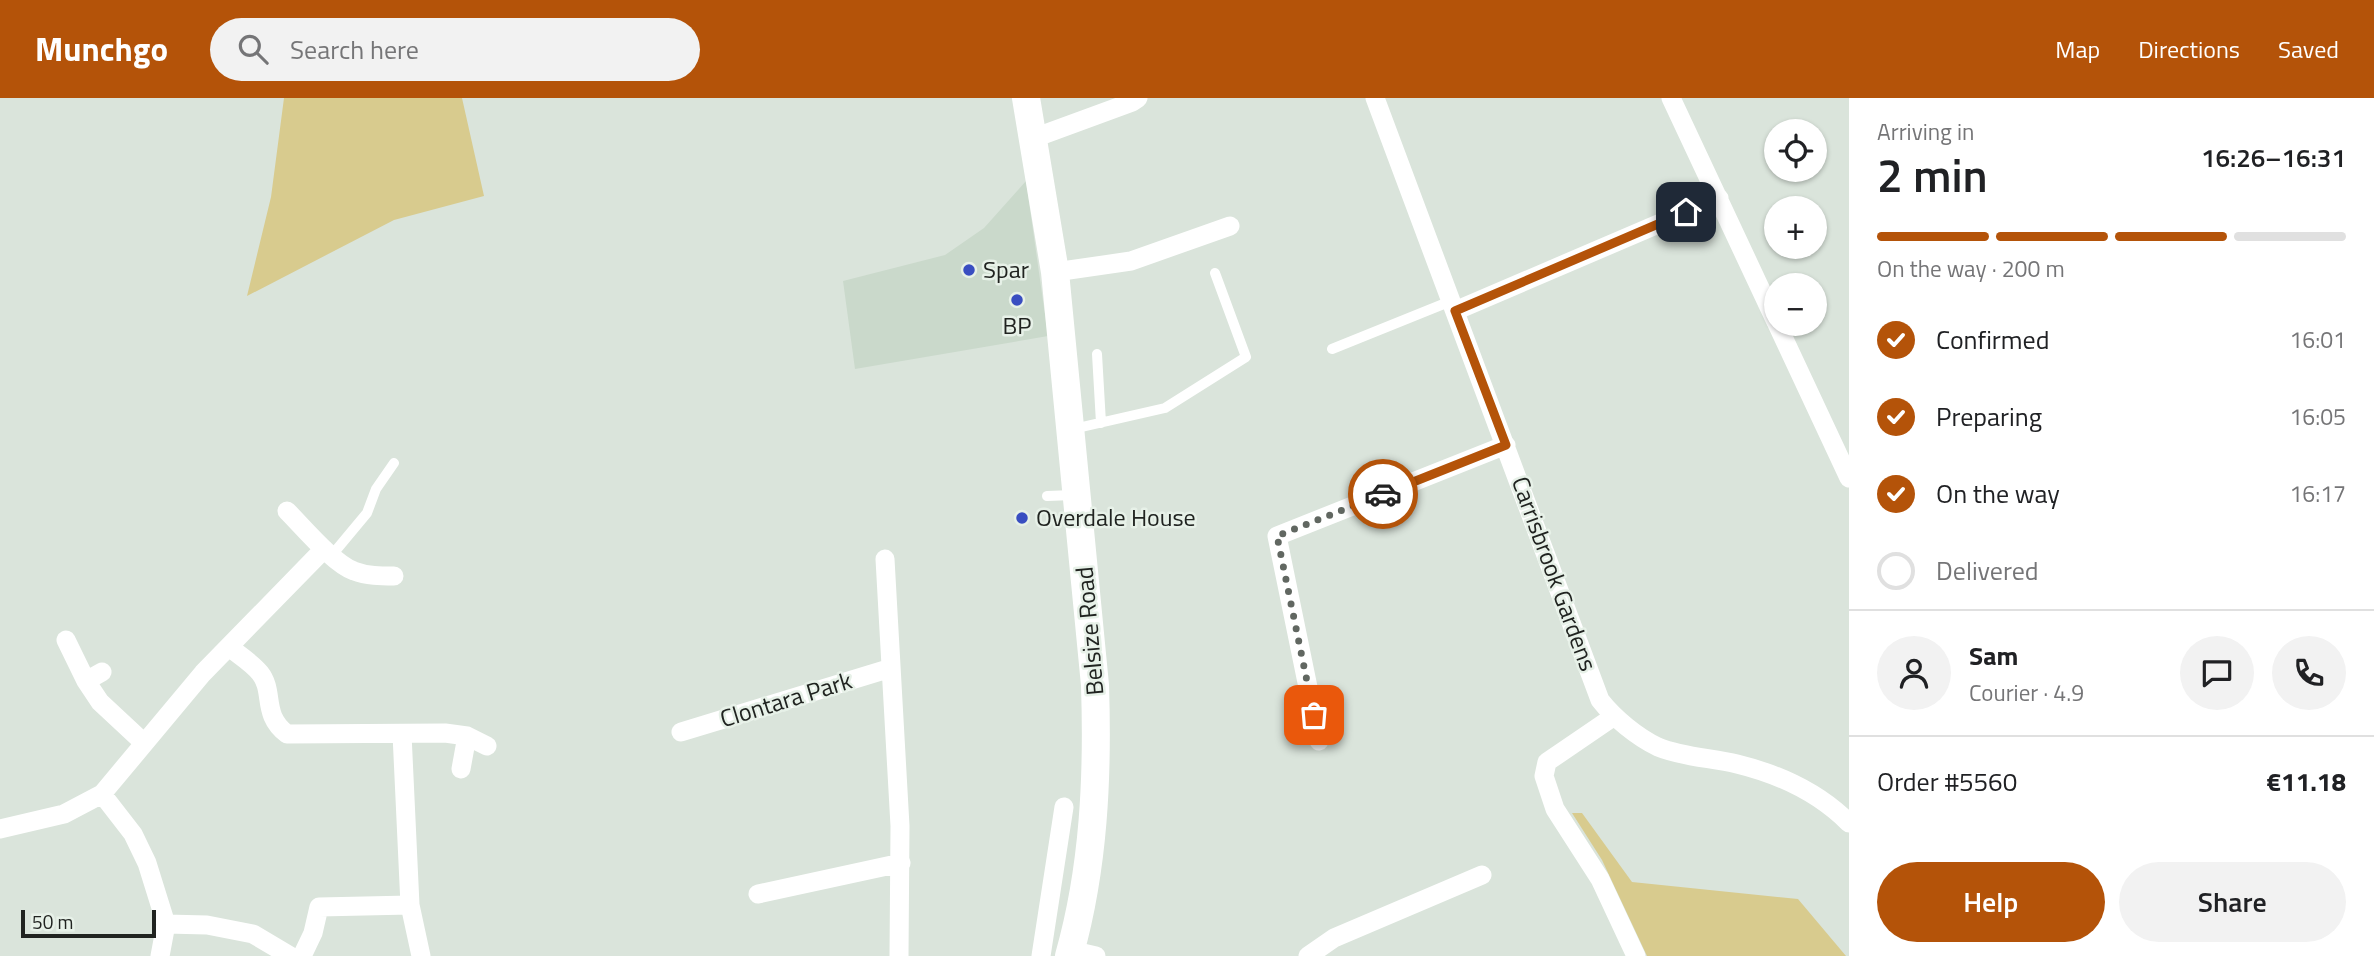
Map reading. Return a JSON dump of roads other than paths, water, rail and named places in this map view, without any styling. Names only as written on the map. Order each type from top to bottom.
[{"type":"street","name":"Belsize Road","points":[[1027,98],[1055,272],[1096,685],[1094,811],[1078,954]]},
{"type":"street","points":[[1034,138],[1138,98]]},
{"type":"street","name":"Carrisbrook Gardens","points":[[1375,98],[1600,700],[1613,717]]},
{"type":"street","points":[[1671,98],[1764,294]]},
{"type":"street","points":[[1453,306],[1720,198]]},
{"type":"street","points":[[1055,272],[1131,261],[1230,226]]},
{"type":"street","points":[[1783,336],[1849,478]]},
{"type":"street","points":[[1319,741],[1277,536],[1506,445]]},
{"type":"street","points":[[286,511],[352,571],[373,576],[394,576]]},
{"type":"street","points":[[0,829],[64,814],[102,794],[204,673],[328,552]]},
{"type":"street","points":[[884,559],[901,863],[900,956]]},
{"type":"street","points":[[66,640],[94,677],[100,702],[144,743]]},
{"type":"street","points":[[229,647],[261,673],[270,712],[280,729],[287,734],[445,733],[467,736],[487,746]]},
{"type":"street","name":"Clontara Park","points":[[681,732],[891,668]]},
{"type":"street","points":[[1636,956],[1600,879],[1555,809],[1544,776],[1547,762],[1613,717],[1658,747],[1739,764],[1789,780],[1837,811],[1849,823]]},
{"type":"street","points":[[402,734],[410,905],[421,956]]},
{"type":"street","points":[[461,769],[467,736]]},
{"type":"street","points":[[102,794],[133,834],[147,863],[166,924],[160,956]]},
{"type":"street","points":[[1041,956],[1064,807]]},
{"type":"street","points":[[758,894],[901,863]]},
{"type":"street","points":[[1308,956],[1334,938],[1482,875]]},
{"type":"street","points":[[302,956],[313,933],[319,908],[410,905]]},
{"type":"street","points":[[166,924],[207,925],[253,934],[290,956]]},
{"type":"lane","points":[[1071,430],[1165,408],[1246,357],[1215,273]]},
{"type":"lane","points":[[1332,349],[1453,306]]},
{"type":"lane","points":[[1097,354],[1101,423]]},
{"type":"lane","points":[[328,552],[367,513],[376,489],[394,463]]},
{"type":"lane","points":[[1047,496],[1077,495]]},
{"type":"place","name":"Spar","points":[[969,270]]},
{"type":"place","name":"BP","points":[[1017,300]]},
{"type":"place","name":"Overdale House","points":[[1022,518]]}]
